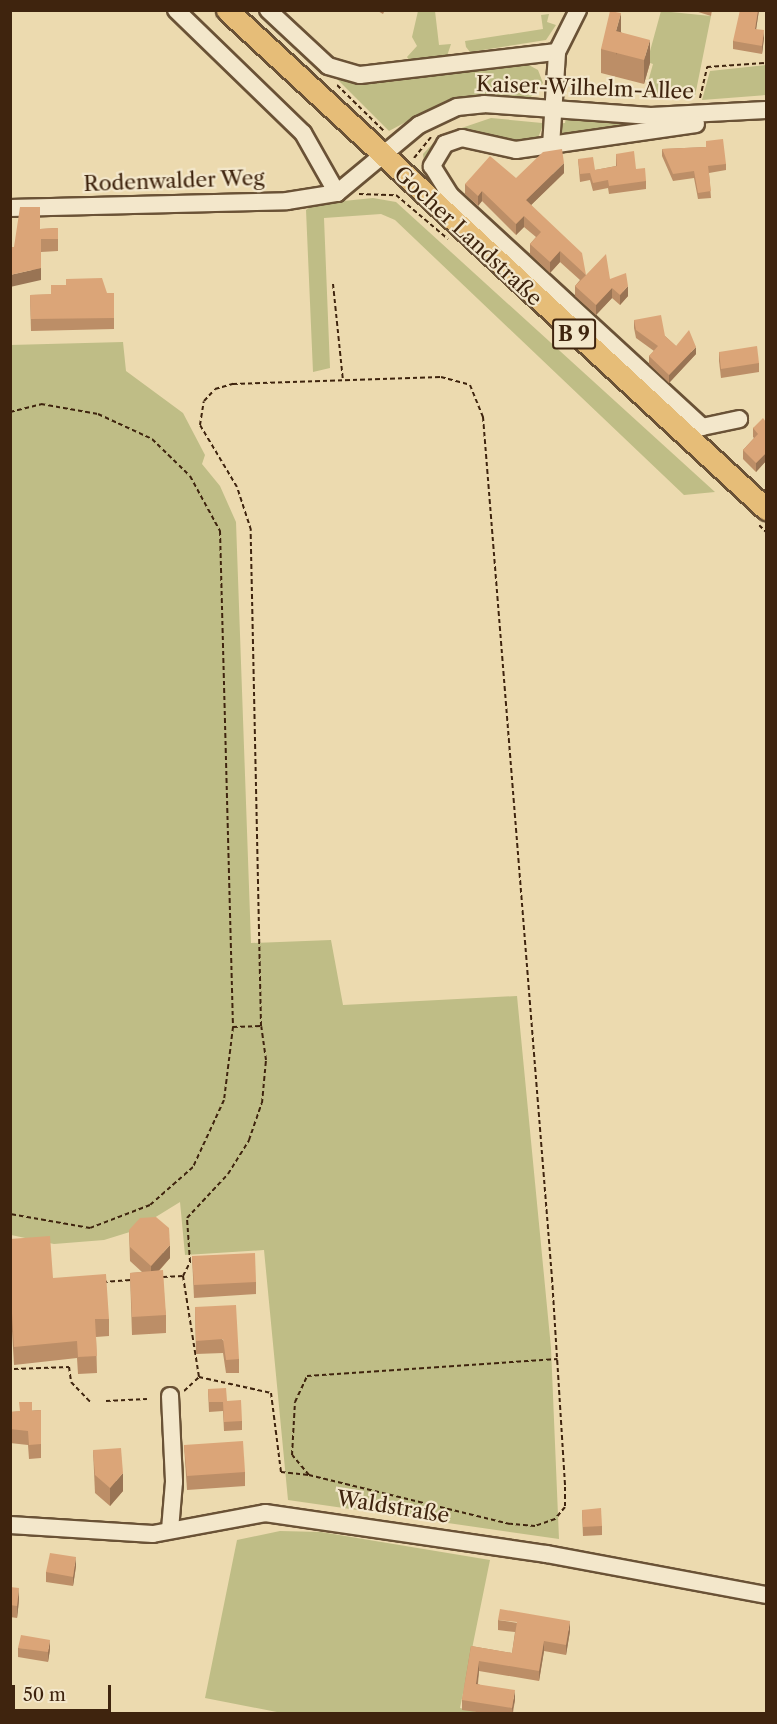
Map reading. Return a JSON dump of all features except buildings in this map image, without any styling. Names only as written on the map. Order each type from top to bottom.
[{"type":"main road","name":"Gocher Landstraße","points":[[227,10],[387,151],[762,517]]},
{"type":"street","points":[[176,10],[303,133],[342,190]]},
{"type":"street","points":[[268,10],[328,66],[378,76],[558,52]]},
{"type":"street","points":[[551,146],[558,52],[578,10]]},
{"type":"street","name":"Kaiser-Wilhelm-Allee","points":[[387,151],[457,107],[651,116],[766,110]]},
{"type":"street","name":"Gocher Landstraße","points":[[696,124],[551,146],[506,150],[485,140],[462,138],[445,144],[432,166],[450,195],[702,427],[739,419]]},
{"type":"street","name":"Gocher Landstraße","points":[[342,190],[387,151]]},
{"type":"street","name":"Rodenwalder Weg","points":[[10,208],[287,201],[342,190]]},
{"type":"street","points":[[170,1396],[174,1482],[170,1530]]},
{"type":"street","name":"Waldstraße","points":[[10,1525],[170,1530],[265,1513],[548,1554],[766,1595]]},
{"type":"path","points":[[699,103],[706,68],[766,63]]},
{"type":"path","points":[[328,66],[330,78],[381,126],[387,151],[413,159]]},
{"type":"path","points":[[342,190],[358,194],[396,195],[453,244]]},
{"type":"path","points":[[333,284],[343,380]]},
{"type":"path","points":[[441,377],[470,385],[479,398],[557,1359],[565,1507],[555,1519],[535,1526],[510,1524],[309,1475],[281,1472],[270,1393],[199,1377],[183,1276],[190,1262],[187,1218],[228,1174],[249,1140],[262,1103],[266,1060],[261,1026],[251,530],[237,487],[200,425],[204,401],[233,384],[441,377]]},
{"type":"path","points":[[10,412],[41,404],[98,414],[152,439],[190,476],[220,531],[233,1027],[224,1100],[193,1167],[150,1205],[90,1228],[10,1214]]},
{"type":"path","points":[[762,517],[766,532]]},
{"type":"path","points":[[233,1027],[261,1026]]},
{"type":"path","points":[[160,1278],[183,1276]]},
{"type":"path","points":[[100,1282],[136,1280]]},
{"type":"path","points":[[309,1475],[292,1455],[295,1402],[307,1376],[557,1359]]},
{"type":"path","points":[[14,1369],[69,1367],[71,1382],[90,1402]]},
{"type":"path","points":[[106,1401],[147,1399]]},
{"type":"shaded area","points":[[418,11],[435,11],[439,45],[451,44],[446,59],[413,66],[407,57],[417,46],[412,37]]},
{"type":"shaded area","points":[[661,11],[711,16],[695,96],[644,96],[653,64],[647,62]]},
{"type":"shaded area","points":[[549,14],[547,22],[556,25],[546,40],[470,52],[466,47],[465,41],[543,29],[541,15]]},
{"type":"shaded area","points":[[525,63],[538,70],[543,83],[530,98],[447,100],[389,131],[332,74],[389,82]]},
{"type":"shaded area","points":[[766,65],[766,95],[702,100],[710,71]]},
{"type":"shaded area","points":[[566,117],[656,122],[560,136],[554,124],[565,123]]},
{"type":"shaded area","points":[[491,118],[542,123],[542,128],[537,140],[523,146],[462,131],[430,150],[425,171],[423,154],[441,135]]},
{"type":"shaded area","points":[[373,198],[396,202],[715,492],[684,495],[395,220],[381,214],[324,218],[330,368],[313,372],[306,210],[314,204]]},
{"type":"shaded area","points":[[123,342],[126,371],[183,413],[205,455],[202,464],[220,486],[236,522],[251,943],[331,940],[343,1005],[517,996],[551,1348],[559,1539],[288,1500],[264,1250],[185,1255],[180,1202],[133,1231],[104,1240],[54,1244],[11,1235],[10,345]]},
{"type":"shaded area","points":[[280,1531],[321,1532],[490,1560],[460,1708],[482,1713],[282,1713],[205,1698],[237,1540]]}]
